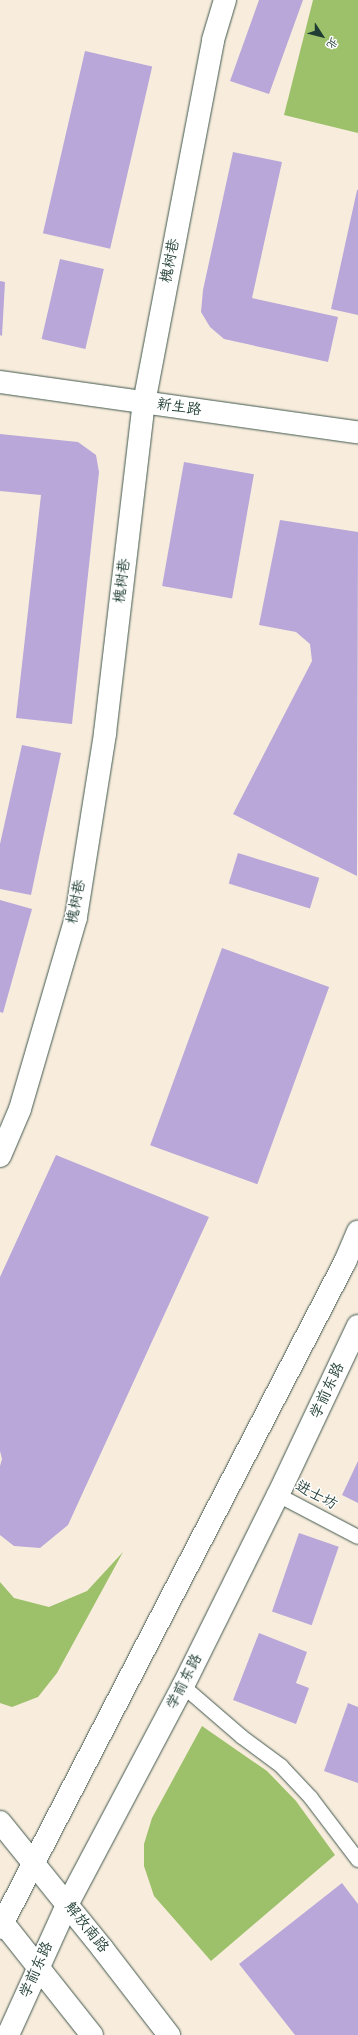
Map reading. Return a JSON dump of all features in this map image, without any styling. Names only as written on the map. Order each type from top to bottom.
[{"type":"main road","name":"槐树巷","points":[[0,1156],[20,1109],[76,916],[105,733],[144,403],[213,40],[225,0]]},
{"type":"main road","name":"新生路","points":[[0,382],[358,432]]},
{"type":"main road","points":[[92,2035],[1,1923],[35,1864],[345,1262],[358,1232]]},
{"type":"main road","name":"学前东路","points":[[8,2035],[67,1905],[183,1686],[278,1496],[358,1326]]},
{"type":"main road","name":"解放南路","points":[[0,1822],[35,1864],[169,2035]]},
{"type":"lane","name":"进士坊","points":[[278,1496],[358,1537]]},
{"type":"lane","points":[[183,1686],[242,1737],[281,1766],[311,1798],[358,1860]]},
{"type":"green space","points":[[313,0],[358,0],[358,133],[284,115]]},
{"type":"green space","points":[[123,1552],[57,1673],[38,1697],[12,1707],[0,1703],[0,1582],[14,1598],[49,1607],[87,1591]]},
{"type":"green space","points":[[202,1726],[267,1771],[296,1801],[335,1855],[211,1961],[154,1896],[144,1866],[144,1844],[152,1818]]},
{"type":"building","points":[[259,0],[303,0],[269,94],[230,81]]},
{"type":"building","points":[[85,51],[152,67],[110,249],[43,233]]},
{"type":"building","points":[[233,152],[282,162],[252,298],[338,317],[328,362],[224,339],[210,327],[201,312],[203,290]]},
{"type":"building","points":[[358,190],[358,315],[331,309]]},
{"type":"building","points":[[60,259],[104,269],[85,349],[42,339]]},
{"type":"building","points":[[0,281],[5,282],[2,336],[0,335]]},
{"type":"building","points":[[0,434],[78,442],[96,455],[99,472],[72,724],[16,718],[41,495],[0,491]]},
{"type":"building","points":[[184,462],[254,474],[232,598],[162,586]]},
{"type":"building","points":[[280,520],[358,532],[357,876],[233,814],[312,661],[310,644],[296,632],[259,625]]},
{"type":"building","points":[[22,745],[61,753],[31,895],[0,889],[0,844]]},
{"type":"building","points":[[238,853],[319,878],[310,908],[229,884]]},
{"type":"building","points":[[0,900],[32,909],[3,1013],[0,1012]]},
{"type":"building","points":[[222,948],[329,987],[257,1184],[150,1145]]},
{"type":"building","points":[[56,1155],[209,1217],[68,1525],[40,1548],[14,1546],[0,1535],[0,1466],[2,1459],[0,1451],[0,1277]]},
{"type":"building","points":[[358,1461],[358,1503],[342,1495]]},
{"type":"building","points":[[299,1533],[339,1547],[312,1625],[272,1611]]},
{"type":"building","points":[[259,1633],[307,1652],[296,1683],[309,1688],[296,1724],[233,1700]]},
{"type":"building","points":[[348,1703],[358,1707],[358,1783],[324,1771]]},
{"type":"building","points":[[342,1883],[358,1904],[358,2035],[295,2035],[239,1964]]}]
